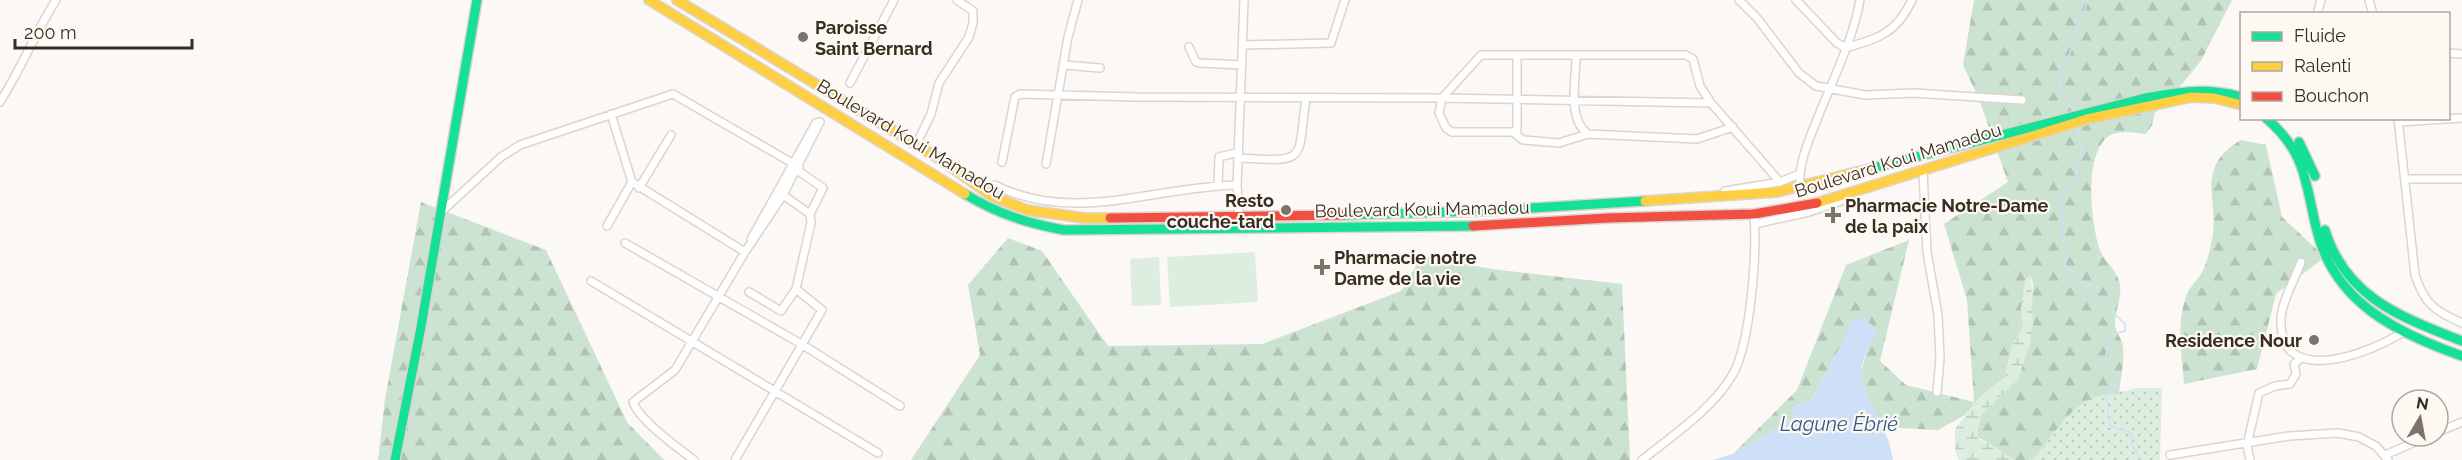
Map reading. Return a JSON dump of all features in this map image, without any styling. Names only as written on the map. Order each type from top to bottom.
[{"type":"main road","points":[[394,460],[477,0]]},
{"type":"main road","name":"Boulevard Koui Mamadou","points":[[649,0],[901,152],[993,211],[1023,223],[1045,228],[1087,231],[1239,230],[1487,226],[1608,218],[1754,219],[1877,186],[2036,137],[2070,119]]},
{"type":"main road","name":"Boulevard Koui Mamadou","points":[[677,0],[837,94],[992,196],[1039,213],[1084,218],[1484,211],[1777,192],[2191,90],[2216,90],[2240,97]]},
{"type":"main road","name":"Boulevard Koui Mamadou","points":[[2086,115],[2192,97],[2214,98],[2240,105]]},
{"type":"main road","points":[[2268,120],[2295,148],[2306,171],[2322,247],[2329,266],[2359,305],[2400,334],[2462,356]]},
{"type":"main road","points":[[2281,120],[2294,135],[2312,166],[2327,237],[2332,254],[2343,273],[2360,290],[2408,320],[2462,341]]},
{"type":"main road","points":[[1777,192],[1778,211]]},
{"type":"street","points":[[0,102],[23,64],[41,24],[56,0]]},
{"type":"street","points":[[850,83],[874,32],[894,0]]},
{"type":"street","points":[[916,145],[931,114],[939,83],[972,30],[973,11],[957,0]]},
{"type":"street","points":[[1046,164],[1060,95],[1068,37],[1078,0]]},
{"type":"street","points":[[1239,230],[1237,185],[1244,0]]},
{"type":"street","points":[[1243,45],[1331,43],[1345,0]]},
{"type":"street","points":[[1739,0],[1757,18],[1799,73],[1811,83],[1829,90],[1865,95],[1914,93],[2022,100]]},
{"type":"street","points":[[1796,0],[1836,42],[1845,48]]},
{"type":"street","points":[[1800,188],[1799,174],[1805,151],[1845,48],[1860,0]]},
{"type":"street","points":[[1845,48],[1881,37],[1892,30],[1906,13],[1912,0]]},
{"type":"street","points":[[1189,46],[1196,62],[1242,65]]},
{"type":"street","points":[[1517,55],[1517,134],[1523,141],[1559,143],[1588,134],[1697,139],[1733,127]]},
{"type":"street","points":[[1517,134],[1452,132],[1446,128],[1439,113],[1443,98],[1477,57],[1686,55],[1693,58],[1700,86],[1711,103],[1780,182]]},
{"type":"street","points":[[1576,56],[1574,109],[1580,128],[1588,134]]},
{"type":"street","points":[[1064,65],[1100,68]]},
{"type":"street","points":[[440,213],[501,157],[520,145],[673,94],[797,167],[823,188],[810,214],[811,223],[796,289],[782,311],[749,292]]},
{"type":"street","points":[[1002,162],[1017,94],[1711,103]]},
{"type":"street","points":[[1218,185],[1219,157],[1239,155],[1279,160],[1292,158],[1298,152],[1302,140],[1306,98]]},
{"type":"street","points":[[611,114],[632,182],[745,252]]},
{"type":"street","points":[[2398,120],[2415,275],[2422,297],[2449,317],[2462,322]]},
{"type":"street","points":[[694,460],[668,440],[637,410],[633,402],[673,373],[745,252],[783,195],[820,122],[816,123],[797,167],[747,244],[745,252]]},
{"type":"street","points":[[639,188],[671,135]]},
{"type":"street","points":[[1923,172],[1927,252],[1938,315],[1940,358],[1937,392]]},
{"type":"street","points":[[1663,201],[1780,182],[1799,174]]},
{"type":"street","points":[[2405,179],[2462,179]]},
{"type":"street","points":[[607,226],[632,182]]},
{"type":"street","points":[[994,185],[1028,198],[1065,204],[1098,203],[1218,185],[1237,185]]},
{"type":"street","points":[[1642,460],[1714,399],[1732,375],[1740,359],[1750,299],[1754,219],[1826,207],[1877,186]]},
{"type":"street","points":[[783,195],[810,214]]},
{"type":"street","points":[[626,243],[803,345],[900,406]]},
{"type":"street","points":[[2301,262],[2281,316],[2288,347],[2301,358],[2320,362],[2376,347],[2400,334]]},
{"type":"street","points":[[591,281],[690,343],[878,453]]},
{"type":"street","points":[[735,460],[822,310],[796,289]]},
{"type":"street","points":[[2250,460],[2247,445],[2259,393],[2275,386],[2290,384],[2296,374],[2294,364],[2301,358]]},
{"type":"street","points":[[2170,455],[2218,445],[2247,445],[2289,436],[2338,433],[2359,437],[2376,447],[2386,458],[2406,448]]},
{"type":"green space","points":[[1974,0],[2232,0],[2201,61],[2155,113],[2152,125],[2146,134],[2127,132],[2113,134],[2101,145],[2095,157],[2091,190],[2094,224],[2102,255],[2117,275],[2120,285],[2115,321],[2123,349],[2119,394],[2105,395],[2086,401],[2069,415],[2032,460],[2014,460],[1977,436],[1980,416],[2018,379],[2030,343],[2033,284],[2031,276],[2021,309],[2023,328],[2012,345],[2005,377],[1979,398],[1965,415],[1938,430],[1881,427],[1863,386],[1863,368],[1870,343],[1852,319],[1848,332],[1812,399],[1794,407],[1792,419],[1733,454],[1797,390],[1846,265],[1909,240],[1880,361],[1906,385],[1974,402],[1967,300],[1944,224],[2008,182],[1979,99],[1963,65]]},
{"type":"green space","points":[[2241,140],[2266,145],[2282,217],[2325,257],[2276,294],[2257,369],[2184,384],[2180,340],[2181,318],[2187,294],[2201,274],[2210,248],[2214,225],[2213,174],[2217,162],[2226,151]]},
{"type":"green space","points":[[421,202],[546,250],[627,422],[664,460],[378,460],[385,399]]},
{"type":"green space","points":[[1008,238],[1042,251],[1108,346],[1262,344],[1401,291],[1422,256],[1492,269],[1622,284],[1630,460],[911,460],[980,355],[968,285]]},
{"type":"green space","points":[[1255,252],[1258,302],[1170,307],[1167,257]]},
{"type":"green space","points":[[1159,257],[1161,305],[1132,306],[1130,259]]},
{"type":"green space","points":[[2031,275],[2033,326],[2018,379],[1980,416],[1977,437],[2014,460],[1959,460],[1955,451],[1955,429],[1979,398],[2005,377],[2012,345],[2023,328],[2021,309],[2025,280]]},
{"type":"green space","points":[[2137,388],[2162,388],[2160,460],[2032,460],[2077,408],[2100,395]]},
{"type":"water","name":"Lagune Ébrié","points":[[1865,318],[1879,333],[1863,361],[1864,385],[1887,437],[1893,460],[1713,460],[1733,454],[1792,419],[1794,407],[1812,399],[1848,332],[1851,319]]},
{"type":"waterway","points":[[2073,111],[2059,85],[2088,0]]},
{"type":"waterway","points":[[2078,126],[2081,149],[2076,177],[2062,200],[2065,265],[2125,324],[2125,331],[2111,335],[2106,358],[2108,366],[2118,374],[2120,382],[2107,395],[2109,425],[2131,433],[2132,445],[2141,460]]},
{"type":"traffic: fast","points":[[395,460],[421,327],[477,0]]},
{"type":"traffic: fast","points":[[1873,168],[2145,98],[2205,91],[2240,97]]},
{"type":"traffic: fast","points":[[2268,120],[2290,144],[2297,156],[2317,231],[2326,256],[2338,278],[2372,312],[2392,325],[2414,337],[2462,356]]},
{"type":"traffic: fast","points":[[2299,142],[2315,176]]},
{"type":"traffic: fast","points":[[965,194],[1013,217],[1064,230],[1473,226]]},
{"type":"traffic: fast","points":[[1344,215],[1484,211],[1645,201]]},
{"type":"traffic: fast","points":[[2325,230],[2334,253],[2361,289],[2397,313],[2462,341]]},
{"type":"traffic: slow","points":[[649,0],[965,194]]},
{"type":"traffic: slow","points":[[677,0],[940,159],[992,196],[1027,210],[1084,218],[1110,218]]},
{"type":"traffic: slow","points":[[1817,203],[2087,119],[2192,97],[2214,98],[2240,104]]},
{"type":"traffic: slow","points":[[1645,201],[1777,192],[1873,168]]},
{"type":"traffic: jam","points":[[1473,226],[1608,218],[1754,214],[1817,203]]},
{"type":"traffic: jam","points":[[1110,218],[1344,215]]},
{"type":"place","name":"Paroisse Saint Bernard","points":[[803,37]]},
{"type":"place","name":"Resto couche-tard","points":[[1286,210]]},
{"type":"place","name":"Pharmacie Notre-Dame de la paix","points":[[1833,215]]},
{"type":"place","name":"Pharmacie notre Dame de la vie","points":[[1322,267]]},
{"type":"place","name":"Residence Nour","points":[[2314,340]]}]
